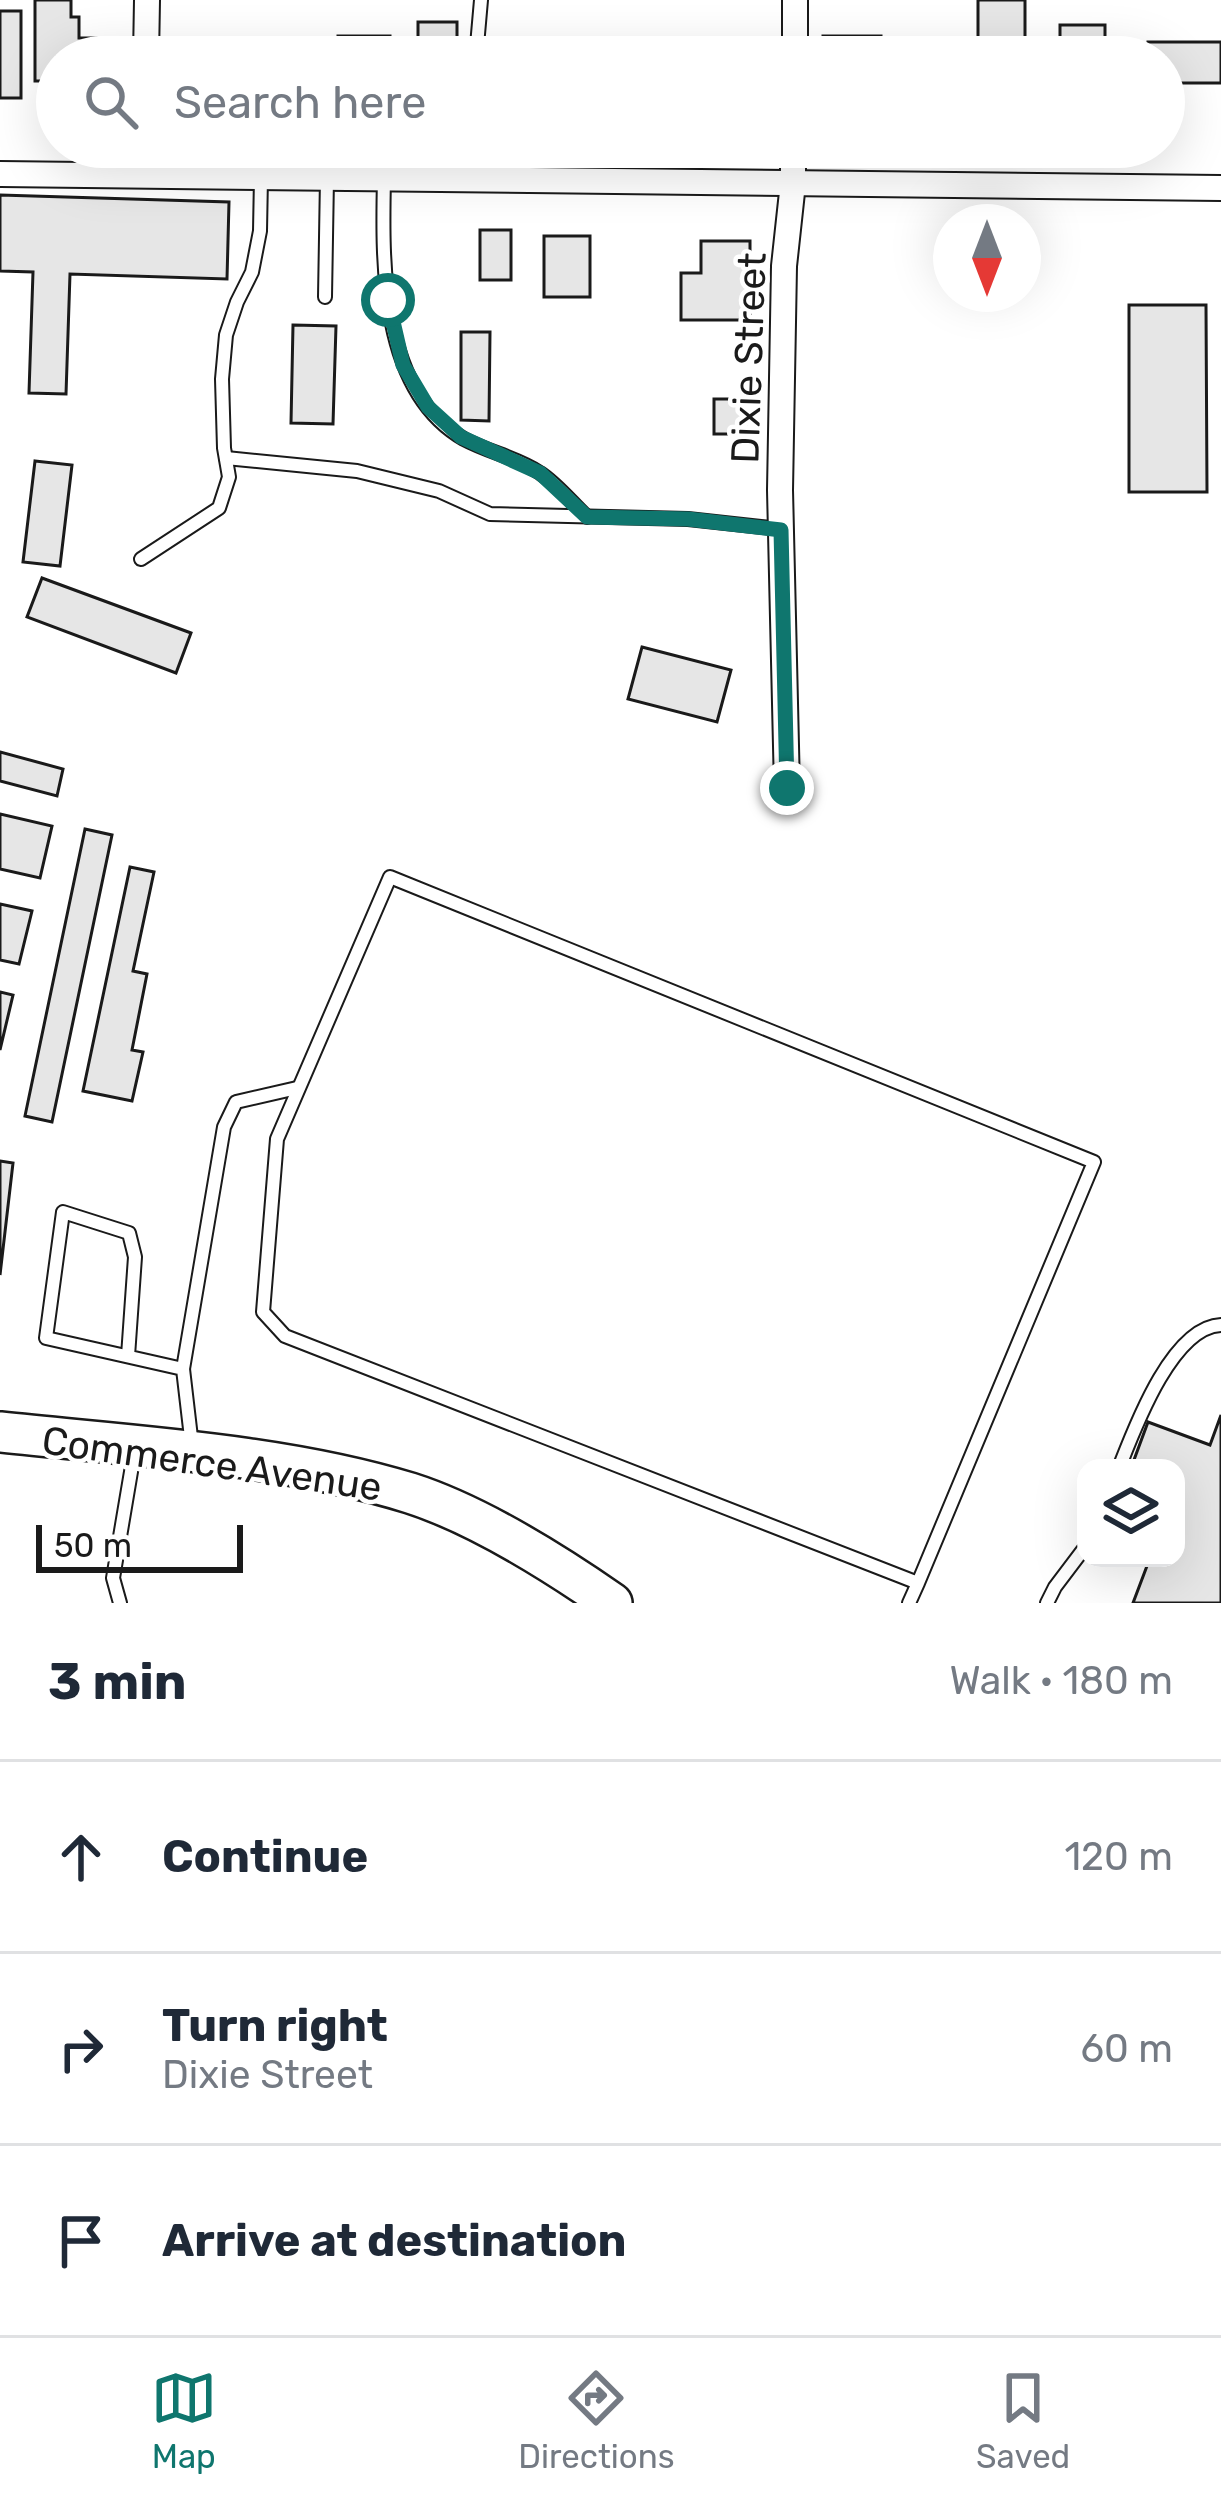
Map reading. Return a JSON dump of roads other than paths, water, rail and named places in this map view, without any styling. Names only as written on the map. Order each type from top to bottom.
[{"type":"main road","name":"Commerce Avenue","points":[[0,1432],[193,1453],[339,1476],[412,1494],[493,1529],[612,1603]]},
{"type":"street","points":[[146,36],[147,0]]},
{"type":"street","points":[[795,0],[795,36]]},
{"type":"street","points":[[144,168],[144,174]]},
{"type":"street","name":"Dixie Street","points":[[787,788],[781,530],[784,266],[793,168]]},
{"type":"street","points":[[0,174],[1221,188]]},
{"type":"lane","points":[[478,36],[481,0]]},
{"type":"lane","points":[[476,168],[476,180]]},
{"type":"lane","points":[[141,559],[219,508],[229,477],[222,379],[226,335],[252,272],[260,231],[261,177]]},
{"type":"lane","points":[[325,297],[327,178]]},
{"type":"lane","points":[[384,178],[388,300],[403,365],[428,407],[461,437],[540,473],[587,517]]},
{"type":"lane","points":[[226,458],[357,471],[439,491],[490,514],[688,519],[781,530]]},
{"type":"lane","points":[[909,1603],[918,1583],[1094,1162],[390,877],[278,1139],[262,1312],[285,1336],[918,1583]]},
{"type":"lane","points":[[193,1453],[183,1369],[224,1127],[236,1102],[298,1088]]},
{"type":"lane","points":[[128,1356],[135,1257],[129,1233],[63,1212],[46,1337],[183,1369]]},
{"type":"lane","points":[[1122,1459],[1168,1360],[1208,1325],[1221,1324]]},
{"type":"lane","points":[[120,1603],[113,1579],[135,1447]]},
{"type":"lane","points":[[1047,1603],[1077,1558]]}]
